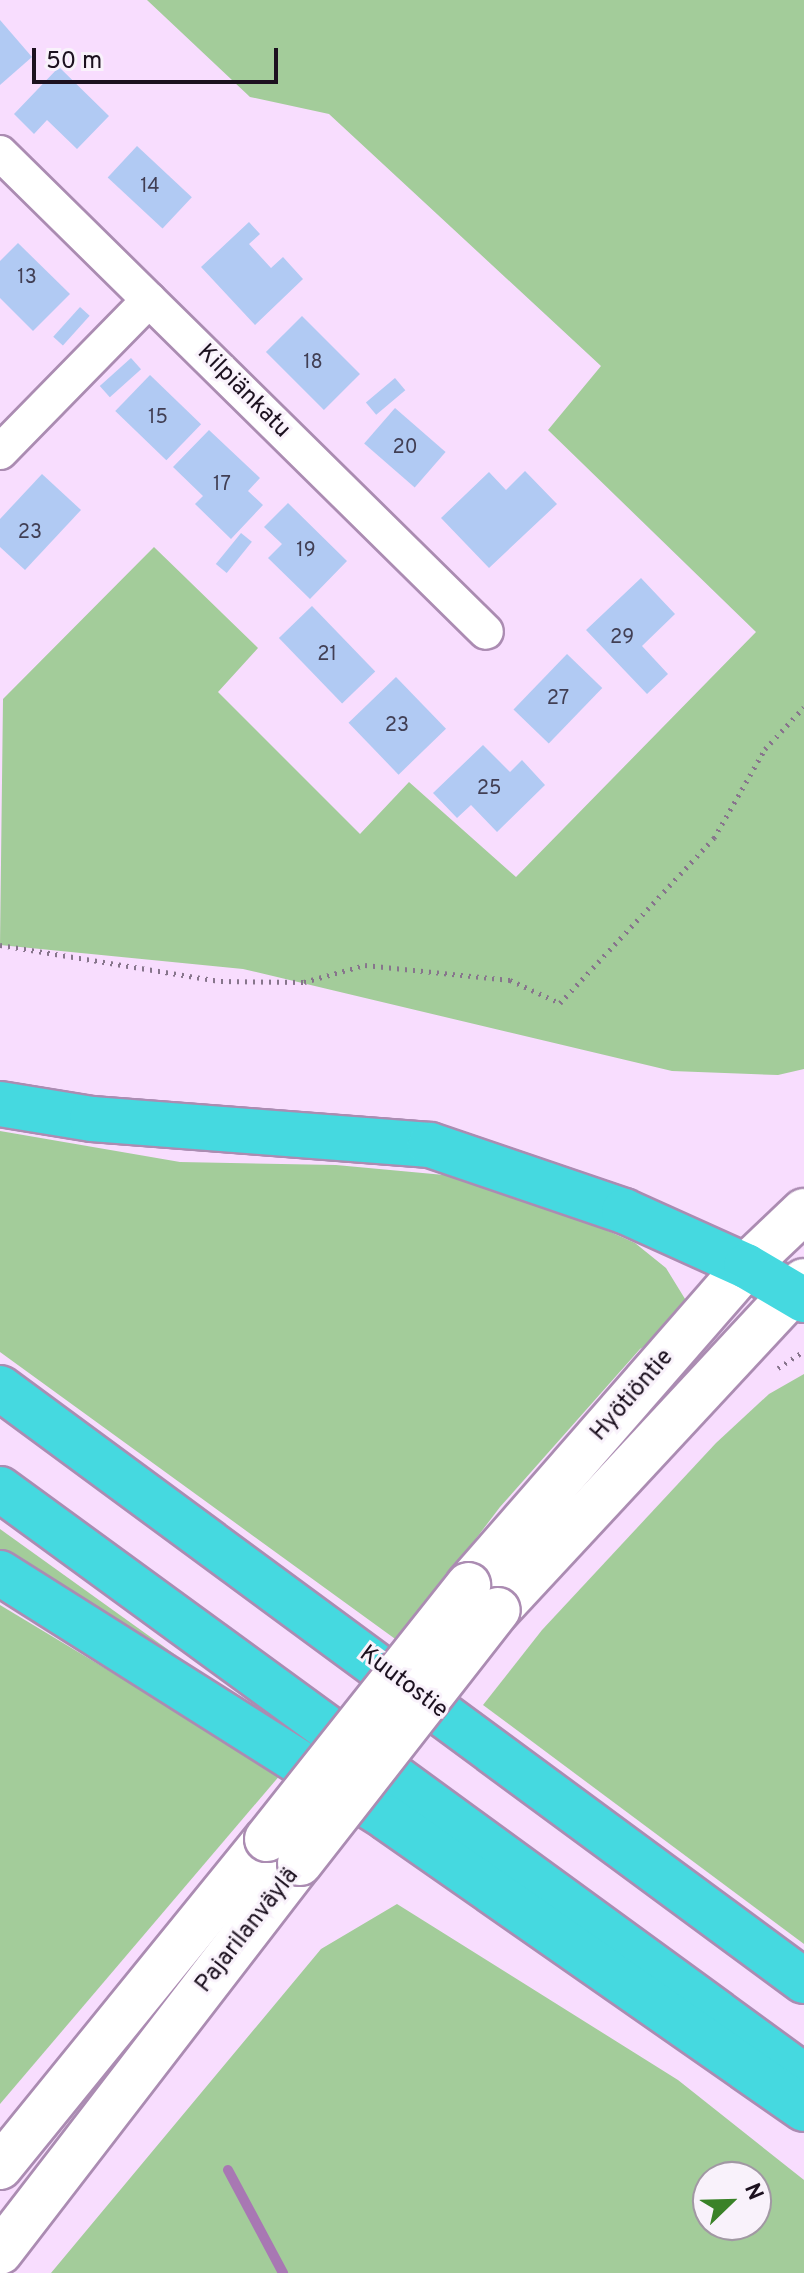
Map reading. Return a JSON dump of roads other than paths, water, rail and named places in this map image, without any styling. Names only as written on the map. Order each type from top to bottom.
[{"type":"highway","points":[[0,1104],[92,1119],[430,1145],[596,1200],[800,1291]]},
{"type":"highway","name":"Kuutostie","points":[[0,1388],[804,1981]]},
{"type":"highway","points":[[0,1489],[804,2076]]},
{"type":"highway","points":[[0,1573],[374,1810],[804,2109]]},
{"type":"main road","name":"Hyötiöntie","points":[[483,1598],[746,1266],[804,1211]]},
{"type":"main road","name":"Hyötiöntie","points":[[483,1598],[800,1291]]},
{"type":"main road","name":"Pajarilanväylä","points":[[0,2252],[284,1851],[483,1598]]},
{"type":"main road","name":"Pajarilanväylä","points":[[0,2167],[284,1851]]},
{"type":"street","name":"Kilpiänkatu","points":[[0,153],[486,632]]},
{"type":"street","points":[[0,452],[149,300]]},
{"type":"waterway","points":[[228,2170],[283,2273]]}]
